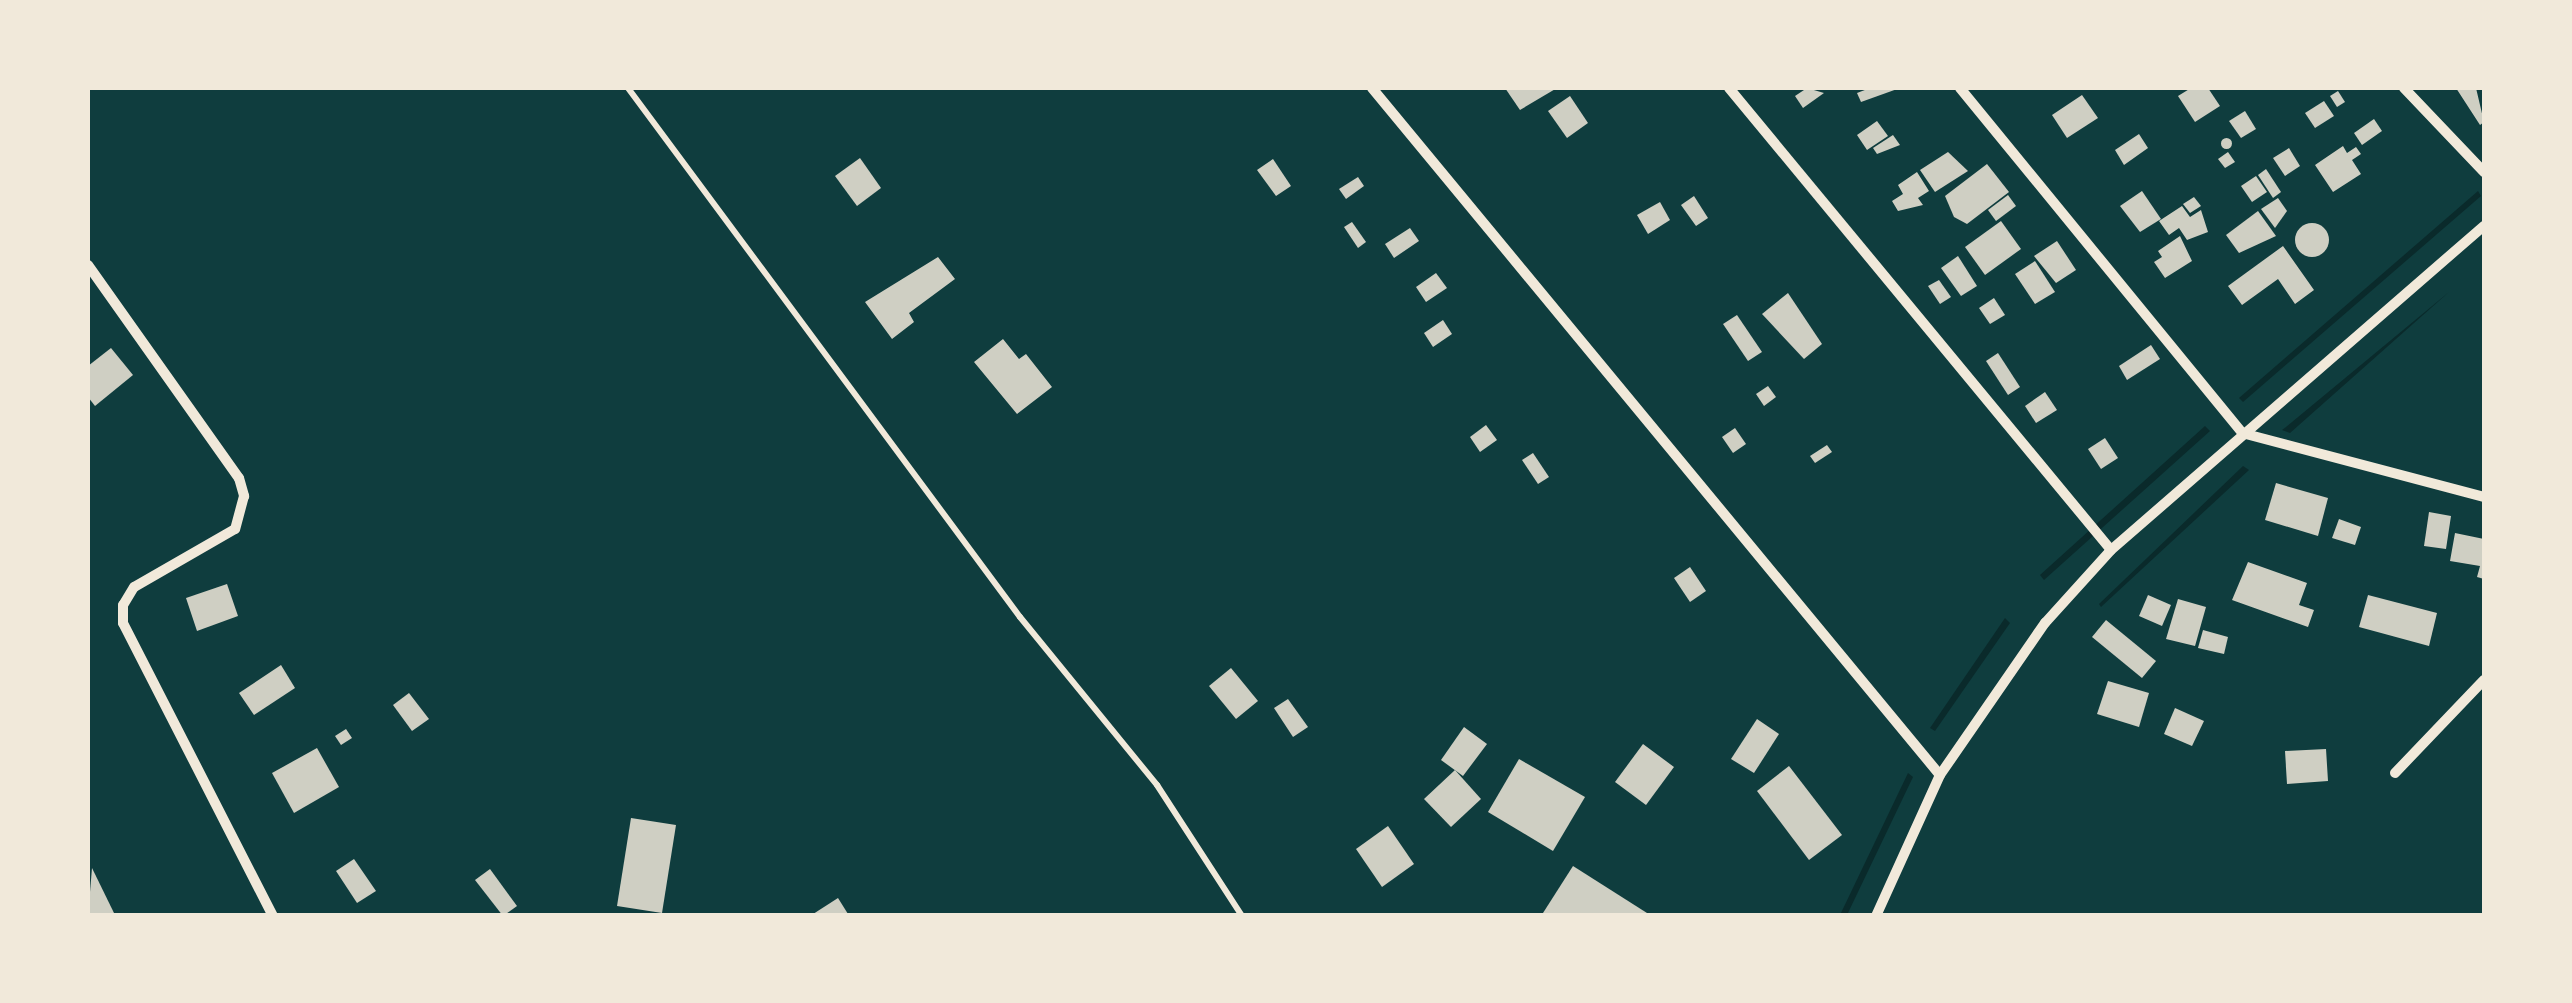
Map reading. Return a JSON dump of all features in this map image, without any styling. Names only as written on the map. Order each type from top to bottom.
[{"type":"street","points":[[1372,88],[1940,775]]},
{"type":"street","points":[[1729,88],[2111,550]]},
{"type":"street","points":[[1960,88],[2242,434],[2484,497]]},
{"type":"street","points":[[2404,88],[2484,172]]},
{"type":"street","points":[[1876,916],[1940,775],[2045,624],[2111,550],[2484,226]]},
{"type":"street","points":[[88,266],[239,478],[244,496],[234,529],[134,587],[123,604],[123,623],[272,916]]},
{"type":"street","points":[[2395,772],[2484,680]]},
{"type":"lane","points":[[628,88],[1020,617],[1156,785],[1242,916]]},
{"type":"water","points":[[2478,191],[2481,196],[2243,402],[2239,398]]},
{"type":"water","points":[[2449,292],[2290,433],[2282,430],[2286,427]]},
{"type":"water","points":[[2205,426],[2210,431],[2044,580],[2040,575]]},
{"type":"water","points":[[2243,466],[2249,470],[2101,607],[2099,604]]},
{"type":"water","points":[[2005,618],[2010,623],[1935,731],[1930,728]]},
{"type":"water","points":[[1908,773],[1913,777],[1847,915],[1840,915]]},
{"type":"building","points":[[1505,88],[1557,88],[1520,110]]},
{"type":"building","points":[[1807,88],[1824,93],[1803,108],[1795,96]]},
{"type":"building","points":[[1870,88],[1900,88],[1861,102],[1857,93]]},
{"type":"building","points":[[2191,88],[2208,88],[2220,106],[2195,122],[2178,96]]},
{"type":"building","points":[[2456,88],[2476,88],[2484,122],[2480,125]]},
{"type":"building","points":[[2338,91],[2345,102],[2337,107],[2330,96]]},
{"type":"building","points":[[2082,95],[2098,118],[2067,138],[2052,115]]},
{"type":"building","points":[[1570,96],[1588,123],[1567,138],[1548,111]]},
{"type":"building","points":[[2324,101],[2334,116],[2315,128],[2305,113]]},
{"type":"building","points":[[2245,111],[2256,129],[2241,138],[2229,121]]},
{"type":"building","points":[[2374,119],[2382,131],[2362,145],[2354,133]]},
{"type":"building","points":[[1877,121],[1888,136],[1867,150],[1857,135]]},
{"type":"building","points":[[2139,134],[2148,148],[2124,165],[2115,150]]},
{"type":"building","points":[[1893,135],[1900,145],[1877,154],[1873,148]]},
{"type":"building","points":[[2226,137],[2232,143],[2226,149],[2220,143]]},
{"type":"building","points":[[2343,146],[2347,153],[2356,147],[2361,154],[2352,160],[2361,174],[2333,192],[2315,165]]},
{"type":"building","points":[[2289,148],[2300,166],[2285,176],[2273,158]]},
{"type":"building","points":[[1948,152],[1968,171],[1935,192],[1920,170]]},
{"type":"building","points":[[2228,152],[2235,162],[2225,168],[2218,159]]},
{"type":"building","points":[[860,158],[881,188],[857,206],[835,176]]},
{"type":"building","points":[[1273,159],[1291,186],[1276,196],[1257,170]]},
{"type":"building","points":[[1987,164],[2009,192],[1967,224],[1954,217],[1945,196]]},
{"type":"building","points":[[2266,169],[2281,192],[2273,198],[2258,175]]},
{"type":"building","points":[[1917,172],[1929,191],[1918,198],[1923,205],[1898,211],[1892,201],[1903,194],[1898,185]]},
{"type":"building","points":[[2256,176],[2267,192],[2252,202],[2241,186]]},
{"type":"building","points":[[1358,177],[1364,186],[1346,199],[1339,189]]},
{"type":"building","points":[[2142,191],[2161,219],[2140,232],[2120,206]]},
{"type":"building","points":[[2008,195],[2016,206],[1996,221],[1988,210]]},
{"type":"building","points":[[1694,196],[1708,218],[1696,226],[1681,205]]},
{"type":"building","points":[[2194,197],[2201,206],[2190,213],[2183,204]]},
{"type":"building","points":[[2278,198],[2287,211],[2275,228],[2261,209]]},
{"type":"building","points":[[1660,202],[1670,220],[1648,234],[1637,215]]},
{"type":"building","points":[[2182,206],[2190,217],[2201,210],[2208,232],[2187,240],[2179,228],[2169,235],[2159,221]]},
{"type":"building","points":[[2258,211],[2276,236],[2239,253],[2226,235]]},
{"type":"building","points":[[2001,221],[2021,249],[1985,275],[1965,247]]},
{"type":"building","points":[[1352,222],[1366,242],[1358,248],[1344,227]]},
{"type":"building","points":[[2312,223],[2324,228],[2329,240],[2324,252],[2312,257],[2300,252],[2295,240],[2300,228]]},
{"type":"building","points":[[1410,228],[1419,241],[1394,258],[1385,244]]},
{"type":"building","points":[[2180,236],[2192,261],[2165,278],[2154,262],[2162,257],[2158,251]]},
{"type":"building","points":[[2057,241],[2076,270],[2056,283],[2034,256]]},
{"type":"building","points":[[2283,246],[2314,290],[2295,304],[2278,279],[2242,305],[2228,286]]},
{"type":"building","points":[[1958,256],[1977,286],[1961,296],[1941,268]]},
{"type":"building","points":[[938,257],[955,279],[909,313],[914,322],[892,339],[865,302]]},
{"type":"building","points":[[2035,261],[2055,292],[2035,304],[2015,274]]},
{"type":"building","points":[[1436,273],[1447,288],[1426,302],[1416,287]]},
{"type":"building","points":[[1939,280],[1951,297],[1940,304],[1928,286]]},
{"type":"building","points":[[1788,293],[1822,344],[1804,359],[1762,314]]},
{"type":"building","points":[[1994,298],[2005,315],[1990,324],[1979,308]]},
{"type":"building","points":[[1737,315],[1762,352],[1748,361],[1723,324]]},
{"type":"building","points":[[1443,320],[1452,334],[1433,347],[1424,333]]},
{"type":"building","points":[[1003,339],[1019,359],[1026,354],[1052,387],[1017,414],[974,362]]},
{"type":"building","points":[[2151,345],[2160,359],[2127,380],[2119,366]]},
{"type":"building","points":[[111,348],[133,375],[95,406],[88,397],[88,366]]},
{"type":"building","points":[[1998,353],[2020,387],[2008,395],[1986,361]]},
{"type":"building","points":[[1768,386],[1776,397],[1764,406],[1756,394]]},
{"type":"building","points":[[2045,392],[2057,410],[2036,423],[2025,406]]},
{"type":"building","points":[[1486,425],[1497,440],[1480,452],[1470,437]]},
{"type":"building","points":[[1735,428],[1746,444],[1733,453],[1722,437]]},
{"type":"building","points":[[2105,438],[2118,458],[2101,469],[2088,449]]},
{"type":"building","points":[[1827,445],[1832,452],[1815,463],[1810,456]]},
{"type":"building","points":[[1533,453],[1549,477],[1538,484],[1522,460]]},
{"type":"building","points":[[2276,483],[2328,498],[2318,536],[2265,520]]},
{"type":"building","points":[[2429,512],[2451,516],[2446,549],[2424,546]]},
{"type":"building","points":[[2339,519],[2361,527],[2355,545],[2332,538]]},
{"type":"building","points":[[2455,533],[2484,539],[2484,579],[2477,577],[2480,566],[2450,561]]},
{"type":"building","points":[[2248,562],[2307,583],[2299,605],[2314,610],[2308,627],[2232,600]]},
{"type":"building","points":[[1690,567],[1706,591],[1690,602],[1674,578]]},
{"type":"building","points":[[227,584],[238,616],[197,631],[186,598]]},
{"type":"building","points":[[2148,595],[2171,605],[2162,626],[2139,616]]},
{"type":"building","points":[[2368,595],[2437,613],[2429,646],[2359,627]]},
{"type":"building","points":[[2178,599],[2206,607],[2195,646],[2166,639]]},
{"type":"building","points":[[2106,620],[2156,661],[2142,678],[2092,637]]},
{"type":"building","points":[[2203,630],[2228,637],[2224,654],[2198,648]]},
{"type":"building","points":[[281,665],[295,688],[254,715],[239,693]]},
{"type":"building","points":[[1231,668],[1258,701],[1236,719],[1209,686]]},
{"type":"building","points":[[2108,681],[2149,693],[2139,727],[2097,714]]},
{"type":"building","points":[[409,693],[429,719],[412,731],[393,705]]},
{"type":"building","points":[[1288,699],[1308,727],[1293,737],[1274,708]]},
{"type":"building","points":[[2175,708],[2204,721],[2192,746],[2164,734]]},
{"type":"building","points":[[1757,719],[1779,734],[1754,773],[1731,759]]},
{"type":"building","points":[[1464,727],[1487,744],[1463,776],[1441,760]]},
{"type":"building","points":[[346,729],[352,738],[341,745],[335,736]]},
{"type":"building","points":[[1643,744],[1674,767],[1646,805],[1615,782]]},
{"type":"building","points":[[317,748],[339,787],[294,813],[272,773]]},
{"type":"building","points":[[2326,749],[2328,781],[2287,784],[2285,751]]},
{"type":"building","points":[[1519,759],[1585,797],[1553,851],[1488,812]]},
{"type":"building","points":[[1789,766],[1842,835],[1809,860],[1757,791]]},
{"type":"building","points":[[1455,770],[1481,799],[1451,827],[1424,799]]},
{"type":"building","points":[[631,818],[676,825],[662,913],[617,906]]},
{"type":"building","points":[[1388,826],[1414,864],[1382,887],[1356,849]]},
{"type":"building","points":[[354,859],[376,891],[357,903],[336,871]]},
{"type":"building","points":[[1573,866],[1647,913],[1543,913]]},
{"type":"building","points":[[92,868],[114,913],[110,916],[88,916]]},
{"type":"building","points":[[490,869],[517,906],[503,916],[475,880]]},
{"type":"building","points":[[838,898],[848,914],[810,916]]}]
